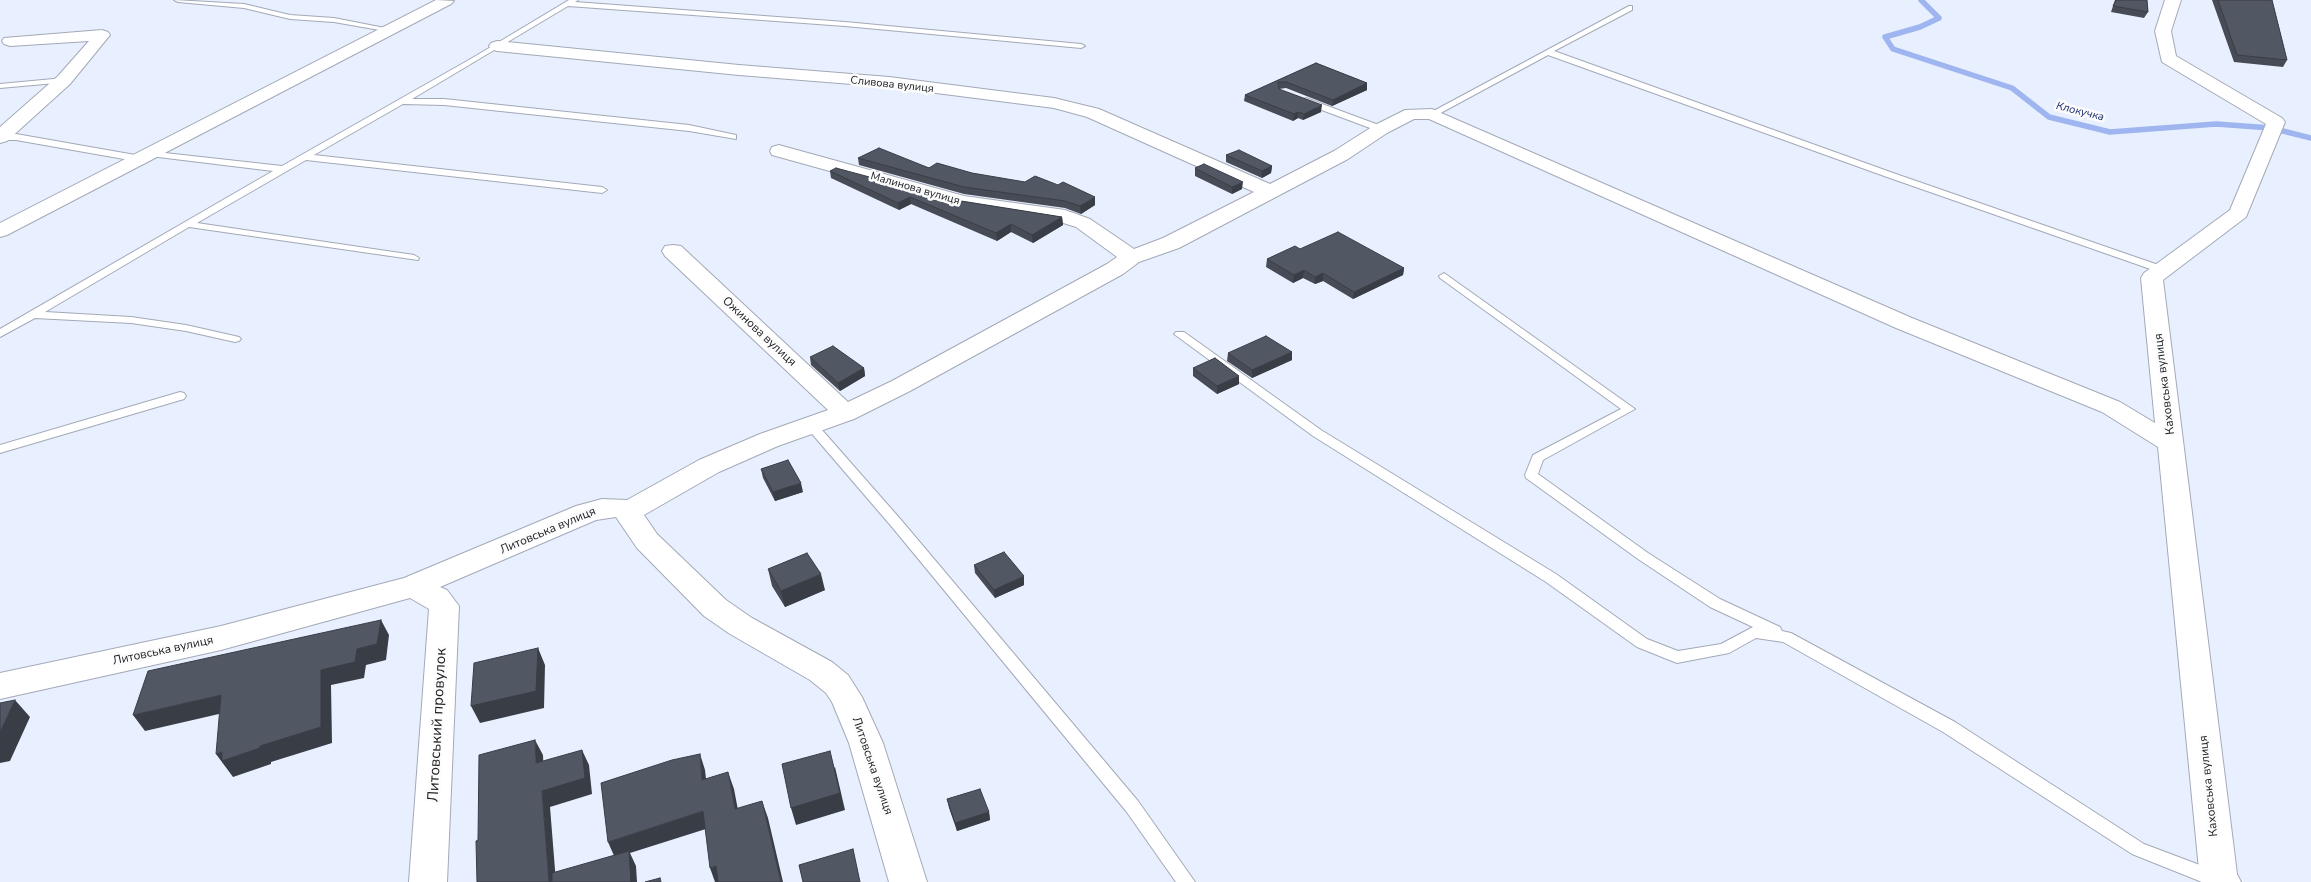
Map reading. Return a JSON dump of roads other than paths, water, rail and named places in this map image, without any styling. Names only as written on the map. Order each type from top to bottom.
[{"type":"street","name":"Каховська вулиця","points":[[2173,0],[2163,31],[2168,58],[2272,132],[2239,213],[2152,278],[2221,881]]},
{"type":"street","points":[[0,231],[446,1]]},
{"type":"street","points":[[0,137],[64,80],[102,35],[10,40]]},
{"type":"street","name":"Сливова вулиця","points":[[497,46],[889,82],[1054,103],[1093,113],[1270,191]]},
{"type":"street","points":[[628,512],[709,466],[845,413],[924,375],[1115,269],[1131,257],[1171,243],[1341,154],[1381,129],[1411,114],[1432,114],[1904,323],[2111,407],[2172,444]]},
{"type":"street","name":"Малинова вулиця","points":[[779,151],[963,202],[1058,214],[1084,223],[1131,257]]},
{"type":"street","name":"Ожинова вулиця","points":[[673,250],[845,413]]},
{"type":"street","name":"Литовська вулиця","points":[[0,686],[221,638],[412,587],[586,513],[611,507],[621,508],[628,512],[647,540],[715,608],[741,626],[821,671],[837,684],[846,697],[866,742],[908,882]]},
{"type":"street","name":"Литовський провулок","points":[[412,587],[436,598],[444,606],[428,882]]},
{"type":"lane","points":[[178,0],[239,6],[290,17],[334,20],[391,30]]},
{"type":"lane","points":[[0,334],[571,2],[845,24],[1081,46]]},
{"type":"lane","points":[[1432,114],[1629,8]]},
{"type":"lane","points":[[1548,52],[1890,175],[2163,270]]},
{"type":"lane","points":[[0,86],[64,80]]},
{"type":"lane","points":[[1300,99],[1381,129]]},
{"type":"lane","points":[[401,102],[444,102],[690,128],[733,137]]},
{"type":"lane","points":[[0,137],[16,137],[146,156],[284,169]]},
{"type":"lane","points":[[305,157],[602,190]]},
{"type":"lane","points":[[187,224],[414,258]]},
{"type":"lane","points":[[1444,276],[1629,409],[1537,458],[1531,475],[1643,556],[1715,603],[1786,637],[1949,727],[2138,849],[2221,881]]},
{"type":"lane","points":[[33,315],[131,320],[186,328],[235,339]]},
{"type":"lane","points":[[1180,334],[1317,433],[1551,578],[1642,643],[1677,657],[1724,649],[1754,632],[1786,637]]},
{"type":"lane","points":[[0,450],[180,396]]},
{"type":"lane","points":[[811,425],[897,524],[1098,764],[1132,806],[1186,882]]},
{"type":"waterway","name":"Клокучка","points":[[1921,0],[1939,18],[1920,27],[1885,37],[1893,49],[2012,88],[2049,117],[2110,132],[2216,124],[2271,128],[2311,138]]}]
